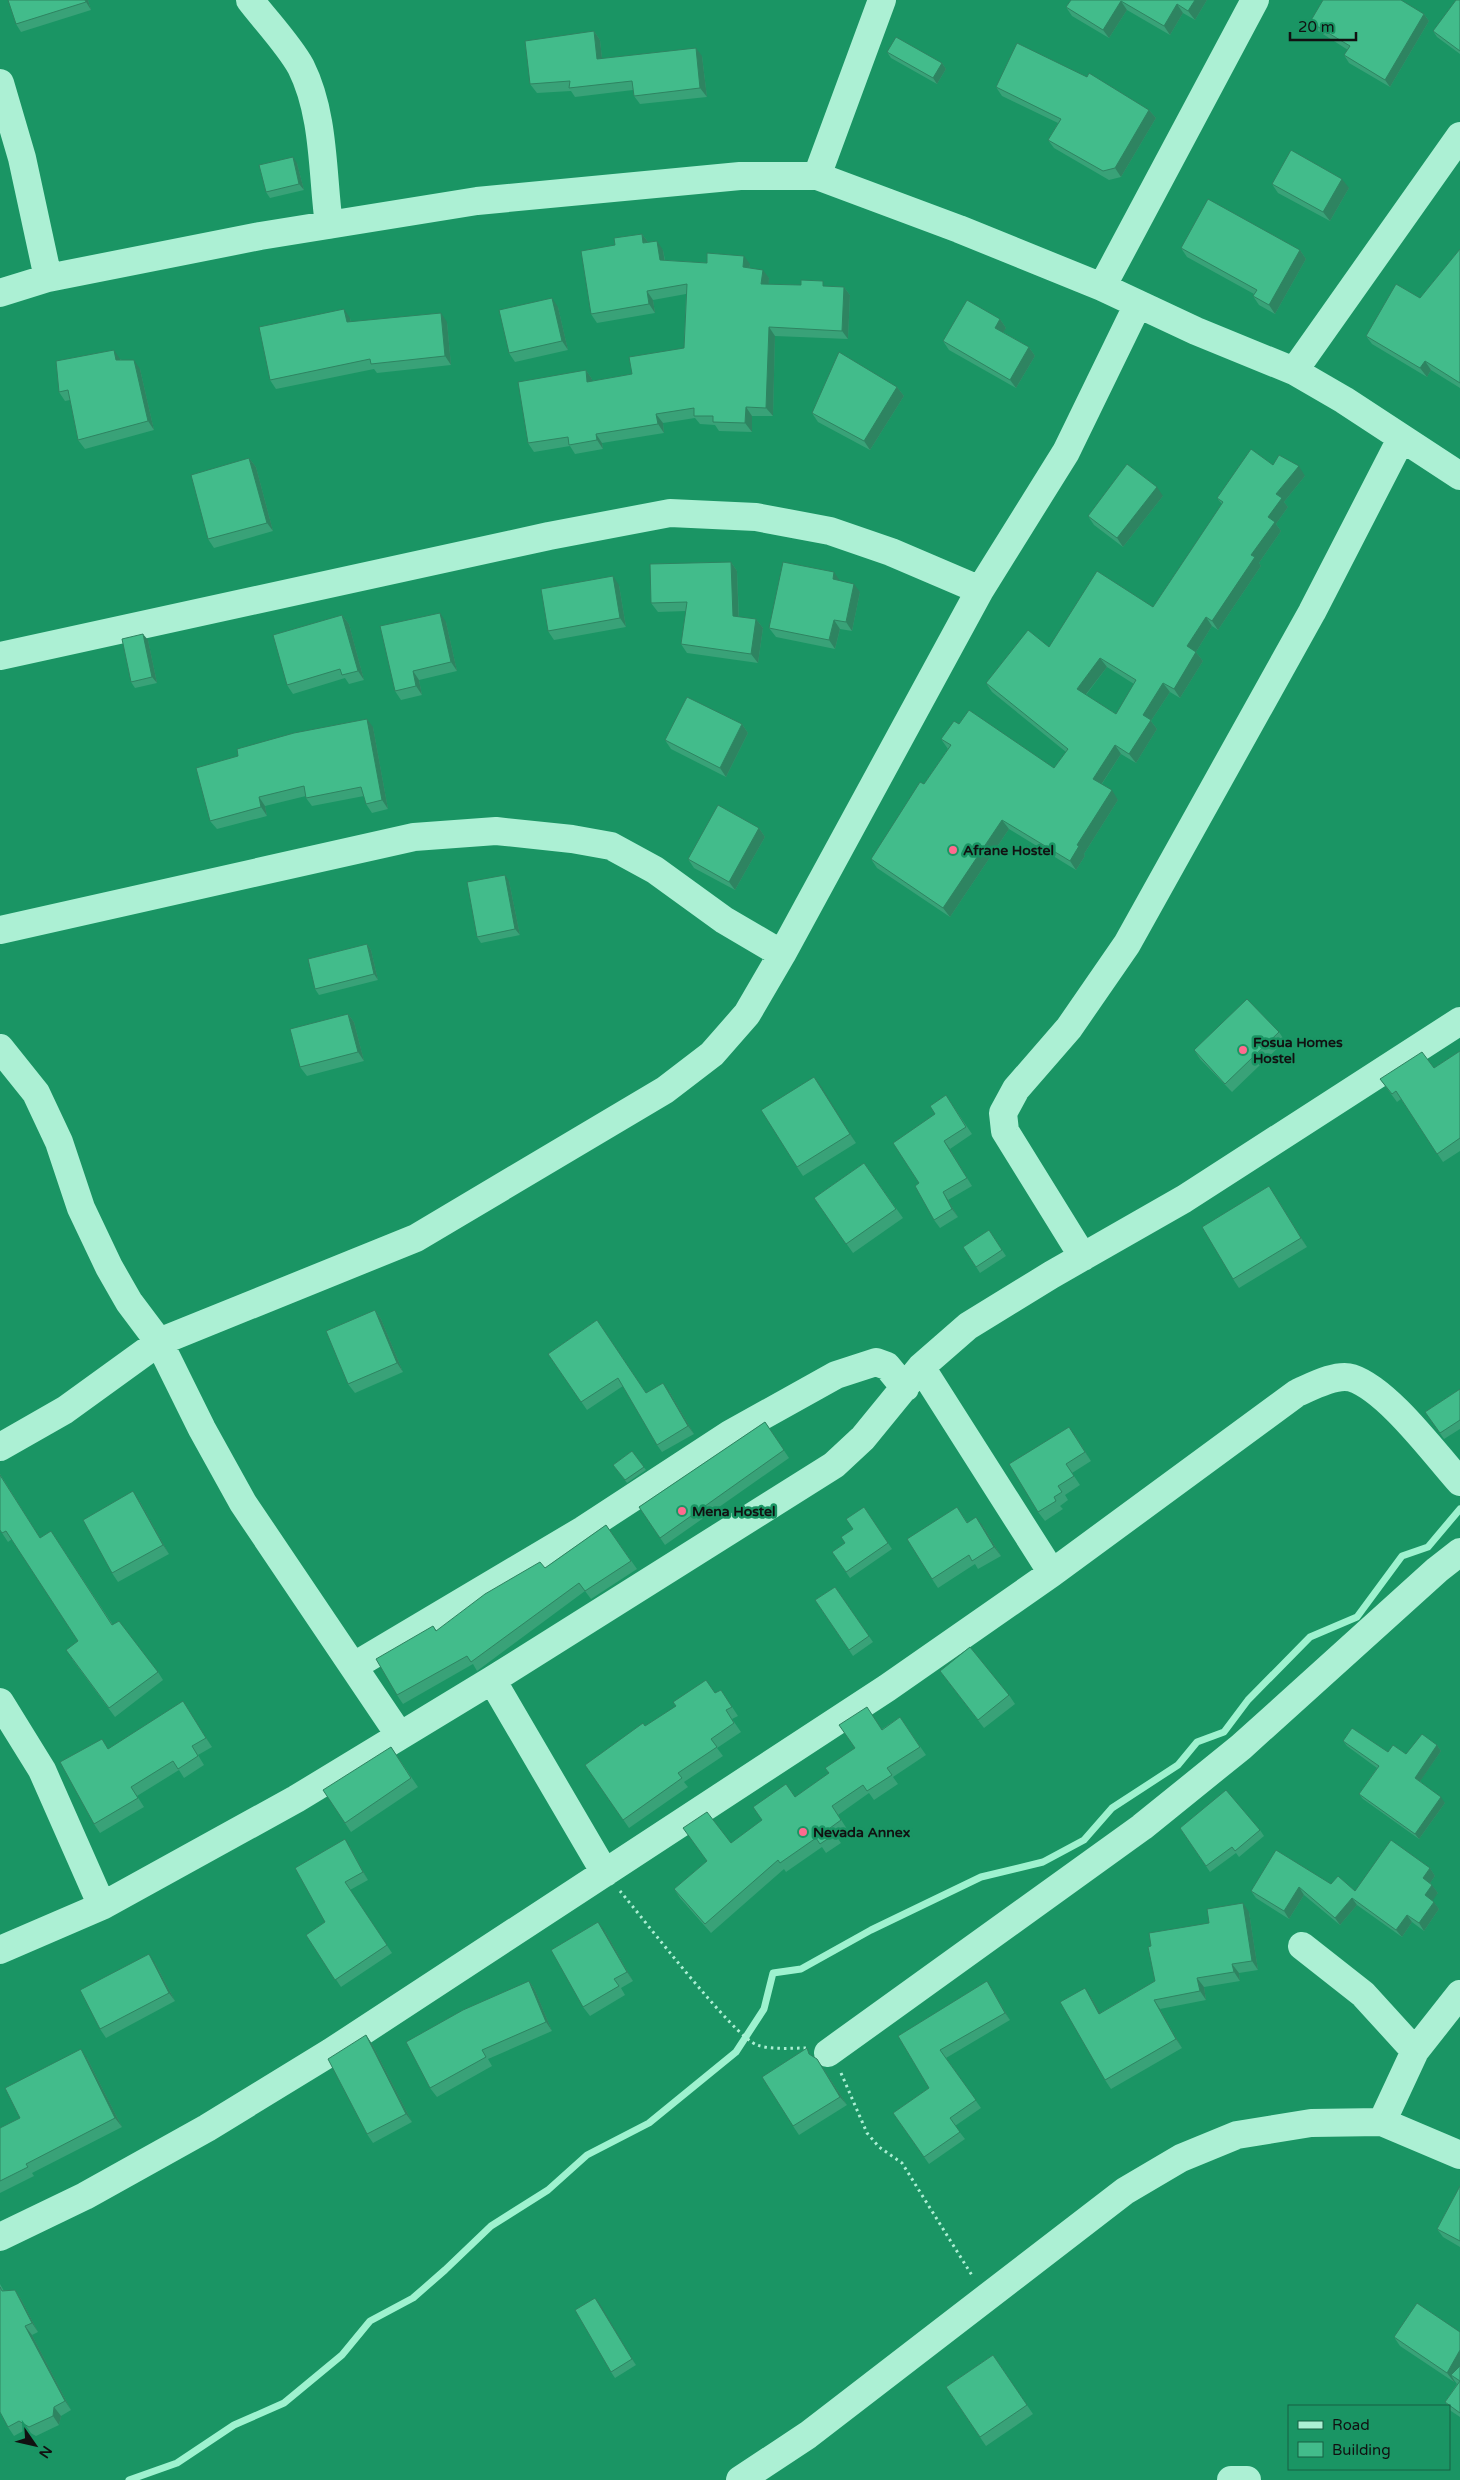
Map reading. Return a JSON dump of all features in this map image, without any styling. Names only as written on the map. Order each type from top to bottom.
[{"type":"street","points":[[250,0],[300,65],[308,83],[316,112],[330,225]]},
{"type":"street","points":[[817,176],[882,0]]},
{"type":"street","points":[[1102,287],[1255,0]]},
{"type":"street","points":[[0,83],[22,158],[48,278]]},
{"type":"street","points":[[1294,371],[1460,136]]},
{"type":"street","points":[[0,292],[48,278],[260,236],[477,201],[650,183],[740,176],[817,176],[960,229],[1102,287],[1196,331],[1294,371],[1344,400],[1460,476]]},
{"type":"street","points":[[0,1447],[65,1410],[159,1342],[416,1238],[665,1090],[712,1054],[741,1021],[782,954],[980,590],[1066,452],[1138,304]]},
{"type":"street","points":[[1083,1257],[1005,1131],[1003,1113],[1016,1089],[1069,1028],[1127,944],[1312,612],[1401,439]]},
{"type":"street","points":[[0,656],[549,536],[670,513],[756,517],[830,530],[891,552],[980,590]]},
{"type":"street","points":[[0,930],[414,837],[496,831],[572,839],[612,846],[655,870],[724,920],[782,954]]},
{"type":"street","points":[[0,1950],[102,1906],[296,1799],[492,1680],[834,1465],[863,1438],[913,1377],[968,1326],[1192,1194],[1460,1021]]},
{"type":"street","points":[[0,1048],[36,1093],[59,1142],[81,1208],[109,1267],[129,1302],[159,1342],[202,1429],[243,1503],[400,1736]]},
{"type":"street","points":[[354,1666],[583,1530],[730,1434],[836,1376],[876,1362],[913,1377],[1052,1573]]},
{"type":"street","points":[[0,2237],[85,2196],[207,2128],[331,2052],[887,1688],[1052,1573],[1297,1393],[1324,1380],[1351,1377],[1384,1397],[1460,1482]]},
{"type":"street","points":[[828,2053],[1142,1827],[1241,1747],[1437,1570],[1460,1552]]},
{"type":"street","points":[[492,1680],[605,1873]]},
{"type":"street","points":[[0,1702],[42,1770],[102,1906]]},
{"type":"street","points":[[1302,1946],[1363,1994],[1415,2051]]},
{"type":"street","points":[[1382,2122],[1415,2051],[1460,1994]]},
{"type":"street","points":[[740,2480],[808,2435],[1125,2191],[1181,2158],[1237,2135],[1311,2123],[1382,2122],[1460,2155]]},
{"type":"street","points":[[1231,2480],[1247,2480]]},
{"type":"path","points":[[605,1873],[740,2033],[749,2041],[768,2047],[820,2048],[828,2053],[845,2081],[867,2133],[879,2147],[902,2163],[986,2298]]},
{"type":"building","points":[[8,0],[85,0],[86,2],[16,24]]},
{"type":"building","points":[[1071,0],[1195,0],[1188,11],[1177,4],[1164,26],[1121,1],[1103,30],[1066,7]]},
{"type":"building","points":[[1323,0],[1401,0],[1424,14],[1385,80],[1344,55],[1350,46],[1310,22]]},
{"type":"building","points":[[1456,0],[1460,0],[1460,51],[1433,31]]},
{"type":"building","points":[[594,31],[597,59],[696,48],[700,88],[634,96],[632,81],[569,88],[570,81],[530,84],[525,41]]},
{"type":"building","points":[[896,37],[942,63],[933,78],[887,52]]},
{"type":"building","points":[[1017,43],[1087,77],[1089,73],[1149,110],[1115,168],[1103,171],[1048,140],[1061,119],[996,87]]},
{"type":"building","points":[[1291,150],[1342,179],[1323,212],[1272,184]]},
{"type":"building","points":[[293,157],[299,184],[266,192],[259,165]]},
{"type":"building","points":[[1208,199],[1300,250],[1269,305],[1253,296],[1257,290],[1181,248]]},
{"type":"building","points":[[642,234],[643,243],[657,241],[660,260],[707,263],[707,253],[744,256],[743,267],[763,270],[761,284],[801,285],[801,280],[823,281],[823,286],[844,287],[842,331],[769,327],[766,408],[746,407],[745,423],[713,422],[713,416],[694,416],[694,408],[656,414],[658,424],[596,434],[597,440],[569,445],[568,437],[528,443],[518,382],[586,370],[587,382],[632,374],[629,357],[684,348],[687,284],[647,291],[649,304],[591,314],[581,251],[615,245],[614,238]]},
{"type":"building","points":[[1460,249],[1460,383],[1425,361],[1420,368],[1366,336],[1396,284],[1420,298]]},
{"type":"building","points":[[552,298],[562,341],[509,353],[499,310]]},
{"type":"building","points":[[967,300],[1000,319],[995,328],[1029,347],[1010,380],[943,341]]},
{"type":"building","points":[[344,309],[347,322],[441,313],[445,356],[371,364],[370,359],[270,380],[259,327]]},
{"type":"building","points":[[114,350],[116,360],[134,360],[148,421],[78,440],[68,390],[59,392],[56,361]]},
{"type":"building","points":[[839,352],[897,387],[864,441],[812,413]]},
{"type":"building","points":[[1251,449],[1273,465],[1279,455],[1299,466],[1276,494],[1282,498],[1268,517],[1275,522],[1251,555],[1255,557],[1212,621],[1206,617],[1187,646],[1196,652],[1174,689],[1163,683],[1143,715],[1151,720],[1129,754],[1115,745],[1093,779],[1112,790],[1077,845],[1079,846],[1070,861],[1002,820],[943,908],[871,859],[920,782],[924,784],[951,745],[941,739],[954,721],[959,724],[969,710],[1054,768],[1068,749],[986,683],[1028,630],[1049,647],[1097,571],[1153,607],[1223,502],[1217,498]],"holes":[[[1100,658],[1136,680],[1116,714],[1077,689]]]},
{"type":"building","points":[[249,458],[267,523],[208,539],[191,475]]},
{"type":"building","points":[[1127,464],[1157,487],[1117,538],[1088,516]]},
{"type":"building","points":[[731,562],[733,616],[756,619],[751,654],[681,644],[687,602],[651,603],[650,564]]},
{"type":"building","points":[[783,562],[834,572],[833,579],[854,584],[846,622],[834,620],[829,640],[769,628]]},
{"type":"building","points":[[613,576],[620,618],[548,631],[541,589]]},
{"type":"building","points":[[440,613],[451,662],[413,671],[416,686],[395,691],[380,626]]},
{"type":"building","points":[[342,615],[358,671],[342,675],[340,669],[287,685],[273,635]]},
{"type":"building","points":[[143,634],[152,677],[131,682],[122,639]]},
{"type":"building","points":[[687,697],[742,724],[720,768],[665,740]]},
{"type":"building","points":[[367,719],[382,800],[366,804],[361,787],[306,798],[304,786],[259,797],[261,807],[210,821],[196,768],[238,756],[237,749],[294,733]]},
{"type":"building","points":[[718,805],[759,828],[729,882],[688,859]]},
{"type":"building","points":[[505,875],[515,929],[477,937],[467,882]]},
{"type":"building","points":[[367,944],[374,974],[315,989],[308,959]]},
{"type":"building","name":"Fosua Homes Hostel","points":[[1247,999],[1279,1032],[1225,1084],[1194,1050]]},
{"type":"building","points":[[348,1014],[358,1052],[300,1067],[290,1029]]},
{"type":"building","points":[[1460,1051],[1460,1138],[1437,1154],[1396,1091],[1392,1094],[1380,1079],[1422,1052],[1434,1068]]},
{"type":"building","points":[[814,1077],[850,1134],[797,1167],[761,1110]]},
{"type":"building","points":[[946,1095],[966,1127],[944,1141],[967,1178],[943,1192],[952,1209],[934,1220],[915,1186],[919,1183],[893,1143],[935,1114],[930,1106]]},
{"type":"building","points":[[864,1163],[896,1209],[846,1244],[814,1198]]},
{"type":"building","points":[[1269,1186],[1301,1238],[1233,1279],[1202,1227]]},
{"type":"building","points":[[989,1230],[1002,1250],[976,1267],[963,1247]]},
{"type":"building","points":[[375,1310],[397,1363],[348,1384],[326,1331]]},
{"type":"building","points":[[597,1320],[646,1393],[663,1383],[688,1426],[657,1445],[618,1378],[581,1402],[548,1354]]},
{"type":"building","points":[[1460,1389],[1460,1420],[1440,1433],[1425,1412]]},
{"type":"building","points":[[765,1422],[784,1450],[660,1538],[639,1507]]},
{"type":"building","points":[[1069,1427],[1085,1452],[1066,1464],[1074,1476],[1058,1486],[1062,1492],[1054,1497],[1056,1501],[1038,1512],[1009,1464]]},
{"type":"building","points":[[632,1451],[644,1467],[625,1480],[613,1465]]},
{"type":"building","points":[[0,1475],[40,1538],[51,1531],[112,1625],[119,1621],[158,1672],[109,1708],[66,1650],[78,1641],[6,1531],[2,1533],[0,1530]]},
{"type":"building","points":[[133,1491],[163,1545],[112,1573],[83,1520]]},
{"type":"building","points":[[864,1507],[888,1543],[846,1572],[832,1552],[845,1543],[841,1537],[853,1529],[846,1519]]},
{"type":"building","points":[[957,1507],[967,1523],[976,1517],[994,1547],[972,1561],[969,1555],[932,1579],[907,1539]]},
{"type":"building","points":[[606,1525],[631,1561],[585,1591],[579,1583],[471,1662],[467,1656],[397,1695],[376,1659],[433,1626],[436,1631],[485,1594],[540,1562],[545,1568]]},
{"type":"building","points":[[835,1587],[869,1636],[849,1650],[815,1600]]},
{"type":"building","points":[[970,1647],[1009,1695],[978,1720],[940,1671]]},
{"type":"building","points":[[706,1680],[715,1693],[721,1690],[732,1707],[726,1710],[734,1723],[711,1739],[717,1747],[678,1773],[682,1778],[623,1820],[585,1765],[643,1723],[645,1726],[676,1706],[673,1702]]},
{"type":"building","points":[[183,1701],[206,1738],[192,1746],[198,1756],[178,1769],[173,1761],[131,1787],[138,1798],[94,1824],[60,1762],[102,1739],[108,1749]]},
{"type":"building","points":[[867,1707],[882,1730],[900,1717],[920,1747],[887,1768],[892,1775],[867,1791],[863,1785],[832,1806],[841,1820],[830,1828],[835,1834],[820,1844],[816,1838],[780,1863],[778,1860],[705,1924],[674,1889],[707,1861],[683,1828],[707,1812],[731,1843],[762,1820],[753,1807],[786,1784],[795,1797],[829,1773],[825,1768],[855,1748],[839,1725]]},
{"type":"building","points":[[1352,1728],[1388,1752],[1393,1745],[1406,1754],[1422,1734],[1437,1745],[1415,1778],[1441,1797],[1415,1834],[1359,1794],[1379,1766],[1343,1741]]},
{"type":"building","points":[[391,1747],[411,1778],[345,1823],[323,1790]]},
{"type":"building","points":[[1226,1790],[1260,1830],[1235,1851],[1232,1847],[1206,1866],[1180,1828]]},
{"type":"building","points":[[345,1839],[363,1872],[345,1882],[387,1945],[335,1980],[306,1935],[325,1922],[295,1868]]},
{"type":"building","points":[[1391,1840],[1430,1868],[1423,1878],[1432,1885],[1425,1895],[1434,1902],[1419,1923],[1407,1915],[1396,1930],[1352,1898],[1335,1918],[1299,1887],[1284,1911],[1251,1891],[1276,1850],[1331,1884],[1338,1876],[1355,1891]]},
{"type":"building","points":[[1243,1903],[1252,1961],[1232,1964],[1234,1972],[1197,1978],[1200,1991],[1154,2000],[1176,2039],[1105,2080],[1060,2002],[1085,1988],[1099,2014],[1155,1981],[1148,1947],[1151,1946],[1149,1933],[1209,1923],[1207,1909]]},
{"type":"building","points":[[598,1922],[627,1972],[614,1979],[619,1986],[583,2007],[551,1950]]},
{"type":"building","points":[[149,1954],[169,1993],[100,2029],[80,1990]]},
{"type":"building","points":[[529,1981],[546,2022],[482,2050],[486,2057],[430,2088],[406,2042],[463,2010]]},
{"type":"building","points":[[987,1981],[1005,2013],[940,2050],[976,2100],[950,2118],[960,2132],[924,2157],[893,2113],[929,2088],[898,2036]]},
{"type":"building","points":[[366,2035],[406,2114],[367,2134],[328,2059]]},
{"type":"building","points":[[807,2048],[809,2054],[817,2059],[840,2097],[793,2126],[762,2077]]},
{"type":"building","points":[[81,2049],[115,2118],[26,2164],[28,2167],[0,2181],[0,2128],[20,2118],[5,2088]]},
{"type":"building","points":[[1460,2186],[1460,2241],[1437,2229]]},
{"type":"building","points":[[0,2287],[2,2291],[15,2290],[32,2323],[25,2326],[65,2401],[54,2407],[53,2416],[29,2427],[19,2421],[8,2427],[0,2412]]},
{"type":"building","points":[[595,2298],[632,2359],[611,2372],[575,2310]]},
{"type":"building","points":[[1417,2303],[1460,2332],[1460,2350],[1447,2373],[1394,2337]]},
{"type":"building","points":[[993,2355],[1027,2405],[980,2437],[946,2387]]},
{"type":"building","points":[[1460,2366],[1460,2381],[1451,2375]]},
{"type":"building","points":[[1460,2381],[1460,2413],[1445,2402]]},
{"type":"waterway","points":[[129,2480],[177,2463],[234,2425],[284,2403],[342,2355],[370,2321],[413,2298],[491,2226],[548,2190],[587,2155],[649,2123],[736,2052],[764,2009],[773,1973],[801,1969],[871,1930],[981,1877],[1043,1862],[1084,1840],[1112,1808],[1178,1765],[1197,1742],[1224,1732],[1248,1700],[1310,1637],[1357,1617],[1402,1556],[1428,1547],[1460,1509]]},
{"type":"place","name":"Afrane Hostel","points":[[953,850]]},
{"type":"place","name":"Fosua Homes Hostel","points":[[1243,1050]]},
{"type":"place","name":"Mena Hostel","points":[[682,1511]]},
{"type":"place","name":"Nevada Annex","points":[[803,1832]]}]
